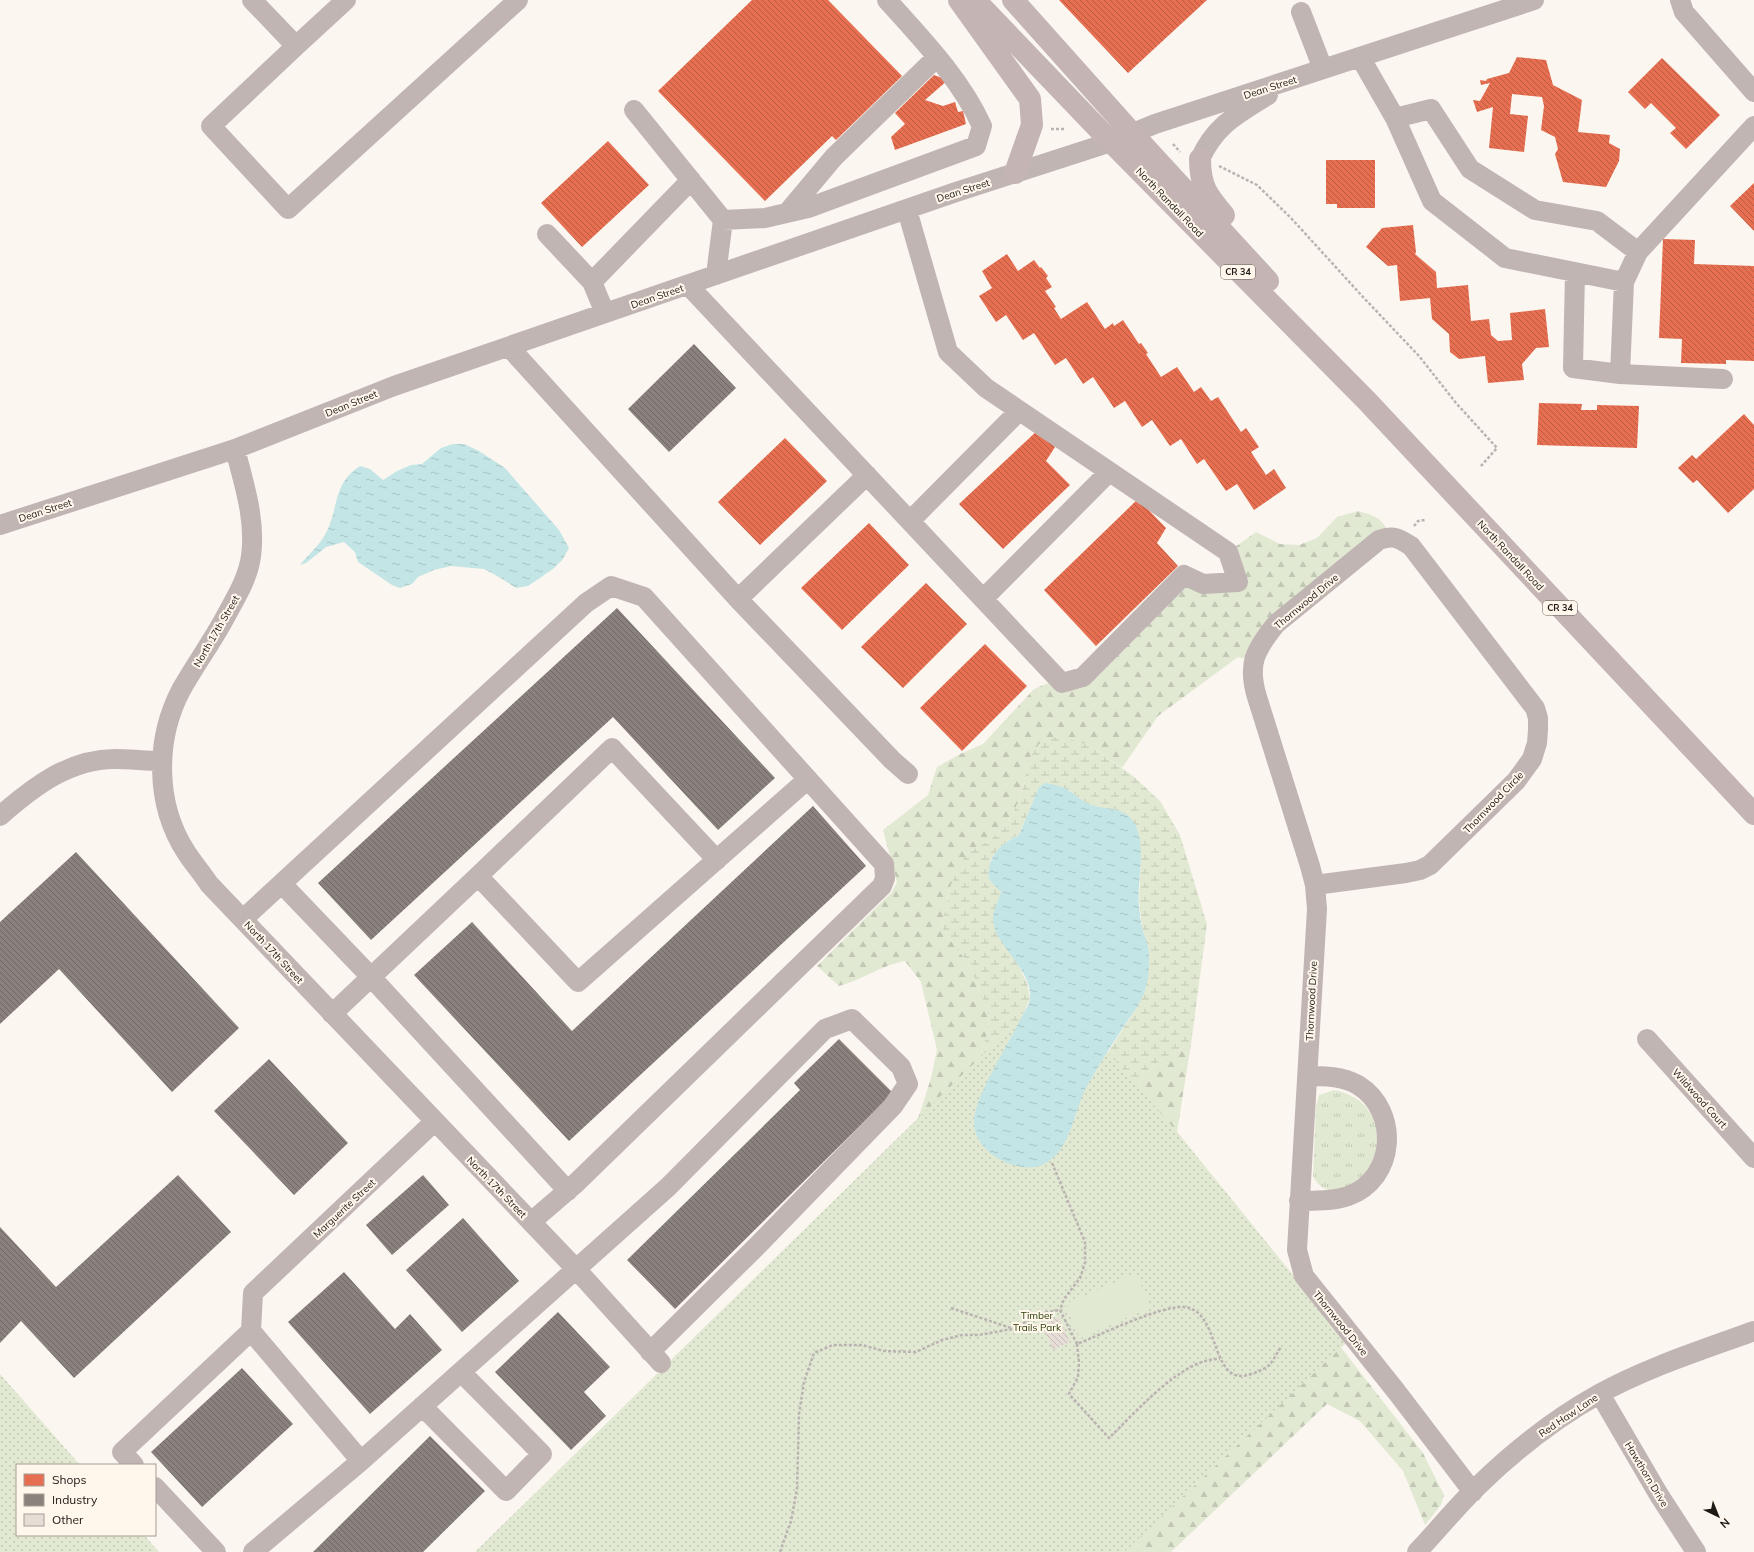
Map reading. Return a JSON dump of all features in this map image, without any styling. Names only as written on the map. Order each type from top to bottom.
[{"type":"main road","points":[[959,0],[1030,99],[1032,125],[1015,173]]},
{"type":"main road","name":"North Randall Road","points":[[975,0],[1111,142],[1367,401],[1754,814]]},
{"type":"main road","name":"North Randall Road","points":[[1013,0],[1131,132],[1277,290],[1367,401]]},
{"type":"main road","name":"North Randall Road","points":[[1200,159],[1200,175],[1204,187],[1225,216],[1244,235],[1257,252],[1277,290]]},
{"type":"street","points":[[252,0],[296,46]]},
{"type":"street","points":[[346,0],[211,126],[288,209],[518,0]]},
{"type":"street","points":[[723,220],[765,218],[808,208],[976,146],[982,126],[972,104],[937,57],[887,0]]},
{"type":"street","name":"Dean Street","points":[[0,525],[235,449],[394,386],[510,348],[605,313],[906,210],[1111,142],[1131,132],[1534,0]]},
{"type":"street","points":[[1680,0],[1684,12],[1754,92]]},
{"type":"street","points":[[1301,12],[1319,70]]},
{"type":"street","points":[[787,213],[834,157],[937,57]]},
{"type":"street","points":[[1360,57],[1395,118],[1432,201],[1505,258],[1624,282]]},
{"type":"street","name":"Dean Street","points":[[1200,159],[1206,147],[1226,122],[1270,94],[1319,70]]},
{"type":"street","points":[[1395,118],[1431,109],[1470,169],[1535,210],[1597,221],[1638,252]]},
{"type":"street","points":[[634,110],[723,220],[716,275]]},
{"type":"street","points":[[1620,374],[1624,282],[1638,252],[1754,126]]},
{"type":"street","points":[[592,282],[691,180]]},
{"type":"street","points":[[688,285],[1062,683],[1083,677],[1184,575],[1203,584],[1238,582],[1228,552],[986,388],[948,352],[906,210]]},
{"type":"street","points":[[547,234],[592,282],[605,313]]},
{"type":"street","points":[[1575,272],[1573,368],[1620,374],[1723,380]]},
{"type":"street","points":[[510,348],[738,598],[892,760],[908,774]]},
{"type":"street","points":[[910,521],[1019,411]]},
{"type":"street","name":"North 17th Street","points":[[235,449],[247,494],[252,530],[251,557],[241,588],[218,630],[181,690],[169,718],[161,762],[164,796],[171,822],[185,851],[209,884],[434,1122],[576,1269],[655,1358],[752,1251],[893,1106],[908,1084],[901,1067],[852,1019],[825,1029],[668,1188],[576,1269]]},
{"type":"street","points":[[983,599],[1109,472]]},
{"type":"street","points":[[738,598],[867,475]]},
{"type":"street","name":"Thornwood Drive","points":[[1401,539],[1390,536],[1379,540],[1276,624],[1263,641],[1255,657],[1252,669],[1252,680],[1315,886],[1317,909],[1297,1250],[1304,1276],[1396,1392],[1472,1492]]},
{"type":"street","name":"Thornwood Circle","points":[[1315,886],[1406,873],[1420,870],[1430,865],[1516,780],[1532,759],[1537,743],[1538,718],[1535,708],[1411,546],[1401,539]]},
{"type":"street","points":[[243,919],[586,603],[611,586],[644,597],[884,864],[885,878],[882,886],[568,1190],[530,1222]]},
{"type":"street","points":[[332,1014],[612,748],[717,860]]},
{"type":"street","points":[[0,816],[48,778],[89,762],[114,759],[161,762]]},
{"type":"street","points":[[478,876],[578,982],[808,779]]},
{"type":"street","points":[[282,884],[371,977],[568,1190]]},
{"type":"street","name":"Wildwood Court","points":[[1647,1038],[1754,1158]]},
{"type":"street","points":[[1299,1201],[1336,1200],[1361,1190],[1372,1180],[1380,1169],[1385,1157],[1388,1143],[1384,1116],[1377,1104],[1358,1085],[1329,1076],[1307,1076]]},
{"type":"street","name":"Marguerite Street","points":[[251,1331],[253,1293],[434,1122]]},
{"type":"street","points":[[254,1552],[361,1461],[576,1269]]},
{"type":"street","points":[[133,1464],[122,1452],[251,1331],[361,1461]]},
{"type":"street","name":"Red Haw Lane","points":[[1417,1552],[1472,1492],[1525,1444],[1562,1417],[1600,1394],[1642,1373],[1754,1331]]},
{"type":"street","points":[[422,1406],[506,1491],[542,1454],[461,1372]]},
{"type":"street","name":"Hawthorn Drive","points":[[1600,1394],[1659,1495],[1696,1552]]},
{"type":"street","points":[[156,1488],[216,1552]]},
{"type":"path","points":[[1050,129],[1064,128]]},
{"type":"path","points":[[1173,144],[1180,152]]},
{"type":"path","points":[[1200,159],[1212,163],[1257,185],[1291,218],[1419,356],[1456,403],[1497,448],[1480,467]]},
{"type":"path","points":[[1052,1163],[1085,1242],[1085,1263],[1080,1278],[1064,1299],[1060,1310],[1078,1344],[1080,1362],[1078,1377],[1069,1394],[1109,1438],[1173,1379],[1206,1361],[1220,1359]]},
{"type":"path","points":[[1078,1344],[1162,1310],[1184,1306],[1199,1312],[1211,1331],[1220,1359],[1232,1374],[1243,1377],[1267,1368],[1281,1347]]},
{"type":"path","points":[[951,1308],[1012,1329]]},
{"type":"path","points":[[780,1552],[791,1521],[798,1489],[799,1414],[804,1382],[814,1353],[833,1345],[862,1345],[884,1351],[916,1352],[942,1340],[962,1335],[979,1335],[1012,1329],[1043,1313],[1060,1310]]},
{"type":"green space","points":[[1358,511],[1370,514],[1382,521],[1390,536],[1276,624],[1254,662],[1238,657],[1158,716],[1122,768],[1085,744],[1026,769],[1025,781],[1018,803],[1005,827],[990,840],[967,853],[963,860],[948,892],[947,908],[942,919],[943,929],[971,968],[989,1016],[988,1031],[978,1063],[1136,1091],[1141,1081],[1152,1067],[1166,1057],[1191,1044],[1177,1132],[1325,1315],[664,1367],[918,1119],[931,1078],[937,1050],[921,982],[905,961],[888,966],[839,986],[817,966],[892,892],[897,882],[883,830],[928,795],[937,767],[960,754],[983,744],[1034,689],[1051,682],[1062,683],[1184,575],[1237,582],[1228,552],[1256,532],[1280,544],[1299,545],[1317,538],[1337,517]]},
{"type":"green space","points":[[1051,737],[1067,738],[1085,744],[1133,776],[1160,801],[1180,835],[1207,924],[1191,1044],[1166,1057],[1152,1067],[1141,1081],[1136,1091],[978,1063],[988,1031],[989,1016],[971,968],[943,929],[942,919],[947,908],[948,892],[958,868],[967,853],[990,840],[1005,827],[1018,803],[1025,781],[1026,769],[1030,757],[1039,744]],"holes":[[[1039,787],[1069,790],[1086,803],[1101,809],[1115,809],[1141,856],[1139,901],[1142,927],[1148,946],[1136,1008],[1102,1062],[1016,1030],[1030,998],[1027,983],[1017,962],[1002,942],[999,901],[1001,892],[995,884],[990,861],[1002,845],[1019,835]]]},
{"type":"green space","name":"Timber Trails Park","points":[[1052,987],[1177,1132],[1347,1342],[1124,1552],[475,1552]]},
{"type":"green space","points":[[1334,1090],[1350,1095],[1360,1101],[1371,1114],[1378,1133],[1377,1151],[1371,1167],[1360,1179],[1347,1187],[1334,1190],[1322,1187],[1313,1176],[1316,1106],[1319,1095]]},
{"type":"green space","points":[[1136,1273],[1151,1307],[1080,1338],[1065,1304]]},
{"type":"green space","points":[[1336,1341],[1423,1453],[1444,1495],[1441,1505],[1425,1525],[1403,1471],[1360,1421],[1327,1404],[1171,1552],[1093,1552]]},
{"type":"green space","points":[[0,1374],[79,1464],[16,1464],[16,1536],[145,1536],[159,1552],[0,1552]]},
{"type":"water","points":[[453,444],[464,444],[479,451],[505,468],[559,530],[569,548],[563,559],[553,569],[528,586],[516,588],[484,569],[451,566],[434,570],[418,577],[412,584],[400,588],[392,585],[358,562],[355,552],[344,542],[326,547],[306,563],[300,565],[319,544],[328,529],[341,487],[346,479],[360,466],[370,469],[383,480],[397,471],[411,465],[422,464],[441,448]]},
{"type":"water","points":[[1045,783],[1057,785],[1074,793],[1089,804],[1120,811],[1133,821],[1138,831],[1140,843],[1141,856],[1139,906],[1141,924],[1148,946],[1149,967],[1143,997],[1085,1090],[1065,1143],[1048,1162],[1036,1167],[1026,1167],[1015,1166],[1005,1162],[986,1149],[975,1131],[974,1121],[980,1099],[986,1085],[1029,1003],[1030,997],[1029,986],[1025,976],[1004,946],[994,926],[993,916],[1001,892],[989,878],[989,868],[996,852],[1008,841],[1019,835],[1039,787]]},
{"type":"building: Shops","points":[[752,0],[828,0],[902,76],[836,140],[832,136],[765,201],[658,91]]},
{"type":"building: Shops","points":[[1059,0],[1207,0],[1128,73]]},
{"type":"building: Shops","points":[[1517,57],[1546,60],[1553,85],[1582,100],[1578,132],[1610,135],[1609,143],[1620,149],[1619,161],[1606,187],[1563,182],[1555,154],[1558,149],[1555,137],[1541,130],[1544,106],[1542,97],[1512,94],[1510,114],[1528,116],[1524,152],[1489,148],[1493,107],[1477,112],[1473,100],[1480,101],[1490,83],[1481,85],[1480,80],[1486,81],[1487,79],[1509,73]]},
{"type":"building: Shops","points":[[1662,58],[1720,115],[1686,149],[1670,133],[1676,128],[1651,103],[1645,109],[1628,92]]},
{"type":"building: Shops","points":[[934,75],[948,80],[925,100],[943,106],[955,102],[958,112],[963,111],[966,124],[895,150],[891,137],[905,124],[895,113]]},
{"type":"building: Shops","points":[[608,141],[649,185],[582,247],[541,203]]},
{"type":"building: Shops","points":[[1326,160],[1375,160],[1375,208],[1337,208],[1337,204],[1326,204]]},
{"type":"building: Shops","points":[[1754,183],[1754,231],[1730,206]]},
{"type":"building: Shops","points":[[1413,225],[1415,254],[1436,272],[1437,288],[1468,285],[1471,321],[1489,319],[1491,335],[1498,341],[1512,340],[1510,313],[1545,309],[1549,347],[1536,348],[1522,364],[1524,380],[1488,383],[1485,356],[1459,359],[1450,352],[1449,334],[1432,319],[1430,298],[1400,301],[1397,265],[1388,266],[1366,247],[1382,228]]},
{"type":"building: Shops","points":[[1663,239],[1695,240],[1694,264],[1754,266],[1754,361],[1726,360],[1726,364],[1681,363],[1682,339],[1659,338]]},
{"type":"building: Shops","points":[[1007,254],[1018,271],[1034,260],[1040,268],[1041,267],[1048,276],[1046,278],[1052,287],[1045,291],[1056,307],[1054,308],[1061,319],[1087,302],[1105,329],[1113,323],[1114,326],[1123,320],[1139,344],[1141,343],[1148,353],[1146,354],[1161,377],[1177,367],[1194,392],[1201,387],[1211,401],[1218,397],[1241,432],[1246,428],[1259,447],[1251,452],[1266,475],[1274,469],[1286,488],[1254,510],[1237,484],[1226,491],[1204,459],[1197,464],[1181,439],[1170,446],[1152,420],[1142,427],[1125,401],[1114,408],[1093,377],[1083,384],[1066,358],[1055,365],[1034,333],[1023,340],[1006,315],[996,322],[979,296],[992,288],[982,271]]},
{"type":"building: Shops","points":[[1539,403],[1582,404],[1581,410],[1597,410],[1597,405],[1639,406],[1637,448],[1537,445]]},
{"type":"building: Shops","points":[[1744,414],[1754,425],[1754,489],[1728,513],[1697,480],[1693,483],[1678,468],[1692,455],[1696,459]]},
{"type":"building: Shops","points":[[1038,430],[1055,447],[1046,461],[1070,485],[1003,549],[959,504]]},
{"type":"building: Shops","points":[[785,438],[827,481],[760,545],[718,502]]},
{"type":"building: Shops","points":[[1138,499],[1166,528],[1157,543],[1178,566],[1096,646],[1044,590]]},
{"type":"building: Shops","points":[[869,523],[909,565],[842,630],[801,588]]},
{"type":"building: Shops","points":[[926,583],[967,624],[903,688],[861,647]]},
{"type":"building: Shops","points":[[985,644],[1027,686],[962,751],[920,708]]},
{"type":"building: Industry","points":[[694,344],[736,388],[669,452],[628,409]]},
{"type":"building: Industry","points":[[617,608],[775,778],[718,830],[613,717],[371,940],[318,883]]},
{"type":"building: Industry","points":[[813,806],[866,866],[569,1141],[414,975],[472,922],[572,1031]]},
{"type":"building: Industry","points":[[76,852],[239,1028],[172,1092],[59,969],[0,1024],[0,922]]},
{"type":"building: Industry","points":[[839,1039],[893,1093],[675,1309],[627,1260],[800,1090],[794,1083]]},
{"type":"building: Industry","points":[[269,1059],[348,1143],[294,1195],[214,1111]]},
{"type":"building: Industry","points":[[178,1175],[231,1232],[74,1378],[21,1321],[0,1343],[0,1227],[56,1287]]},
{"type":"building: Industry","points":[[423,1175],[449,1205],[392,1255],[366,1225]]},
{"type":"building: Industry","points":[[463,1218],[519,1281],[462,1332],[406,1270]]},
{"type":"building: Industry","points":[[344,1272],[395,1329],[410,1314],[442,1350],[370,1414],[288,1322]]},
{"type":"building: Industry","points":[[558,1312],[610,1367],[584,1392],[606,1416],[571,1450],[495,1372]]},
{"type":"building: Industry","points":[[242,1368],[293,1424],[202,1507],[151,1452]]},
{"type":"building: Industry","points":[[430,1436],[485,1491],[423,1552],[313,1552]]},
{"type":"building: Other","points":[[1059,1317],[1070,1342],[1053,1350],[1042,1325]]}]
